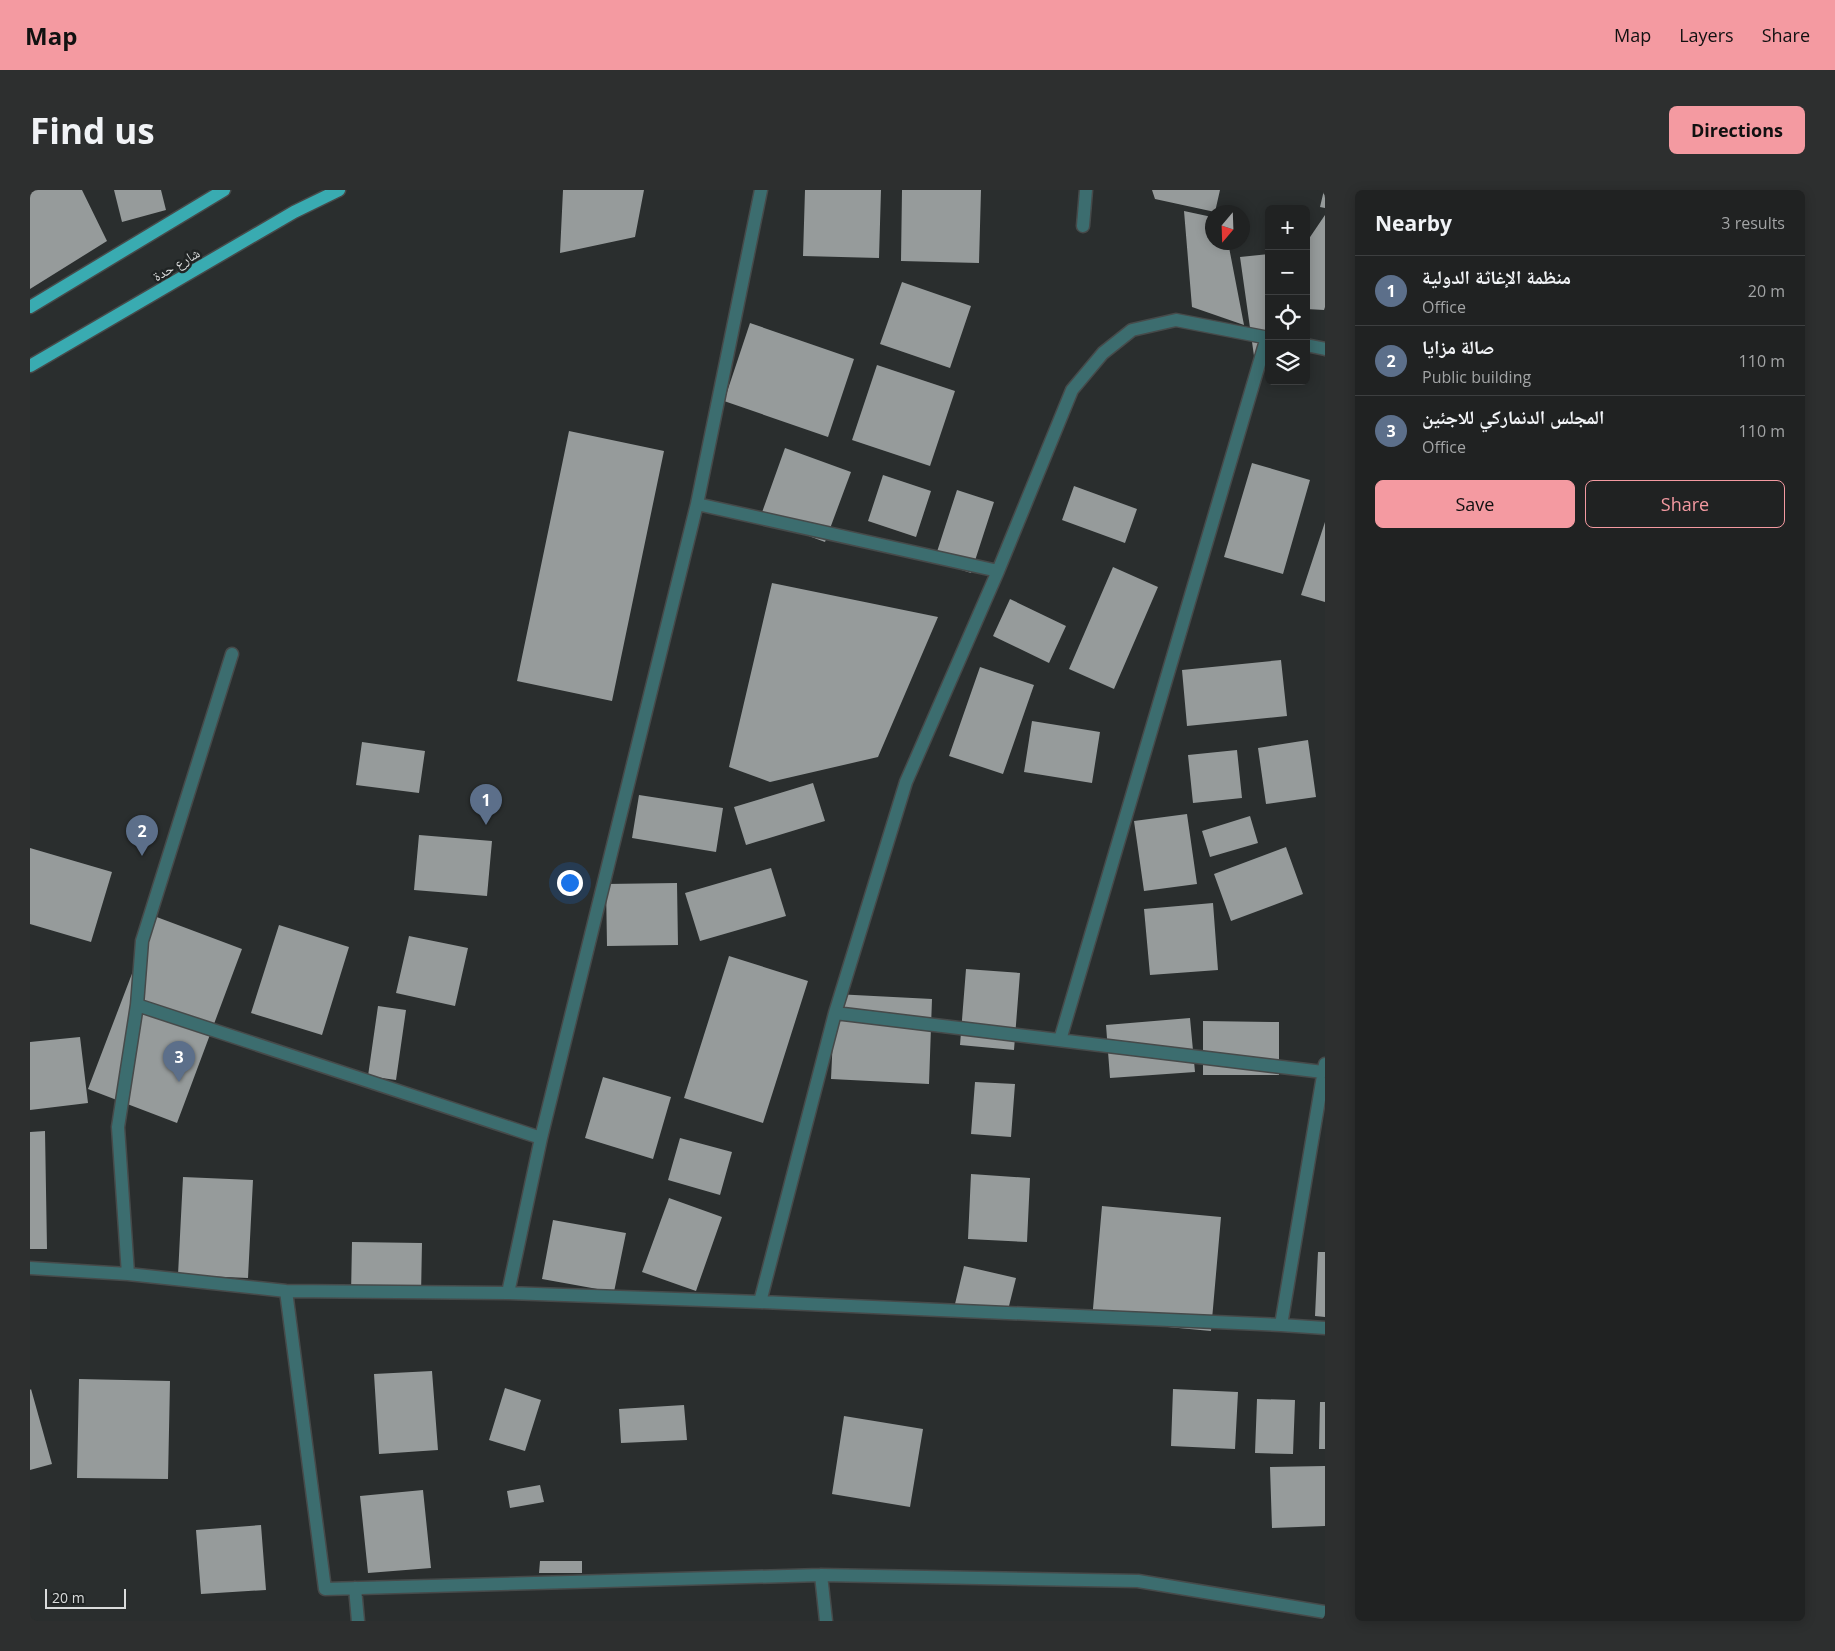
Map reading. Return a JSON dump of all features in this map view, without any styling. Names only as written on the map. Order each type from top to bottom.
[{"type":"main road","points":[[30,307],[224,190]]},
{"type":"main road","name":"شارع حدة","points":[[30,366],[294,212],[339,190]]},
{"type":"street","points":[[508,1294],[541,1138],[697,504],[761,190]]},
{"type":"street","points":[[1083,226],[1086,190]]},
{"type":"street","points":[[760,1302],[835,1013],[906,782],[998,571],[1072,390],[1103,353],[1132,330],[1176,320],[1265,337]]},
{"type":"street","points":[[1060,1040],[1267,340]]},
{"type":"street","points":[[1310,346],[1325,349]]},
{"type":"street","points":[[697,504],[998,571]]},
{"type":"street","points":[[128,1274],[118,1127],[137,1005],[142,941],[232,654]]},
{"type":"street","points":[[137,1005],[541,1138]]},
{"type":"street","points":[[835,1013],[1060,1040],[1324,1068],[1281,1325]]},
{"type":"street","points":[[30,1268],[128,1274],[286,1291],[508,1294],[760,1302],[1325,1328]]},
{"type":"street","points":[[286,1291],[325,1589],[821,1575],[1138,1581],[1325,1612]]},
{"type":"street","points":[[821,1575],[826,1621]]},
{"type":"street","points":[[354,1588],[358,1621]]},
{"type":"building","points":[[30,190],[82,190],[107,241],[30,289]]},
{"type":"building","points":[[114,190],[161,190],[166,210],[122,222]]},
{"type":"building","points":[[563,190],[644,190],[635,237],[560,253]]},
{"type":"building","points":[[805,190],[881,190],[879,258],[803,256]]},
{"type":"building","points":[[902,190],[981,190],[979,263],[901,261]]},
{"type":"building","points":[[1152,190],[1220,190],[1217,205],[1205,205],[1205,210],[1155,199]]},
{"type":"building","points":[[1325,190],[1325,208],[1320,207]]},
{"type":"building","points":[[1184,211],[1205,216],[1205,250],[1230,250],[1244,325],[1192,307]]},
{"type":"building","points":[[1325,215],[1324,310],[1310,309],[1310,237]]},
{"type":"building","points":[[1265,254],[1265,355],[1254,356],[1240,257]]},
{"type":"building","points":[[902,282],[971,306],[950,368],[880,344]]},
{"type":"building","points":[[750,323],[854,359],[828,437],[724,401]]},
{"type":"building","points":[[877,365],[955,391],[930,466],[852,440]]},
{"type":"building","points":[[569,431],[664,451],[612,701],[517,681]]},
{"type":"building","points":[[785,448],[851,472],[825,542],[760,518]]},
{"type":"building","points":[[1252,463],[1310,480],[1283,574],[1224,557]]},
{"type":"building","points":[[883,475],[931,491],[916,537],[868,521]]},
{"type":"building","points":[[1074,486],[1137,509],[1125,543],[1062,520]]},
{"type":"building","points":[[957,490],[994,502],[971,573],[934,561]]},
{"type":"building","points":[[1325,522],[1325,602],[1301,595]]},
{"type":"building","points":[[1113,567],[1158,587],[1114,689],[1069,669]]},
{"type":"building","points":[[772,583],[938,617],[878,757],[770,782],[729,767]]},
{"type":"building","points":[[1010,599],[1066,626],[1049,663],[993,636]]},
{"type":"building","points":[[1281,660],[1287,716],[1187,726],[1182,670]]},
{"type":"building","points":[[980,667],[1034,685],[1003,774],[949,756]]},
{"type":"building","points":[[1032,721],[1100,732],[1092,783],[1024,772]]},
{"type":"building","points":[[1308,740],[1316,797],[1266,804],[1258,748]]},
{"type":"building","points":[[362,742],[425,751],[419,793],[356,785]]},
{"type":"building","points":[[1237,750],[1242,798],[1193,803],[1188,755]]},
{"type":"building","points":[[813,783],[825,821],[746,845],[734,807]]},
{"type":"building","points":[[639,795],[723,808],[716,852],[632,838]]},
{"type":"building","points":[[1187,814],[1197,884],[1144,891],[1134,821]]},
{"type":"building","points":[[1250,816],[1258,843],[1210,857],[1202,831]]},
{"type":"building","points":[[419,835],[492,841],[487,896],[414,890]]},
{"type":"building","points":[[1286,847],[1303,894],[1231,921],[1214,874]]},
{"type":"building","points":[[30,848],[112,872],[91,942],[30,924]]},
{"type":"building","points":[[771,868],[786,916],[700,941],[685,893]]},
{"type":"building","points":[[677,883],[678,945],[607,946],[606,884]]},
{"type":"building","points":[[1213,903],[1218,970],[1150,975],[1144,909]]},
{"type":"building","points":[[154,916],[242,949],[177,1123],[88,1089]]},
{"type":"building","points":[[279,925],[349,947],[322,1035],[251,1013]]},
{"type":"building","points":[[409,936],[468,948],[455,1006],[396,993]]},
{"type":"building","points":[[729,956],[808,981],[763,1123],[684,1098]]},
{"type":"building","points":[[966,969],[1020,973],[1014,1050],[960,1045]]},
{"type":"building","points":[[835,994],[932,999],[929,1084],[831,1079]]},
{"type":"building","points":[[378,1006],[406,1010],[396,1080],[368,1076]]},
{"type":"building","points":[[1190,1018],[1195,1072],[1110,1078],[1106,1025]]},
{"type":"building","points":[[1203,1021],[1279,1022],[1279,1075],[1203,1075]]},
{"type":"building","points":[[80,1037],[88,1103],[30,1110],[30,1042]]},
{"type":"building","points":[[603,1077],[671,1097],[653,1159],[585,1138]]},
{"type":"building","points":[[975,1082],[1015,1084],[1011,1137],[971,1134]]},
{"type":"building","points":[[45,1131],[47,1249],[30,1249],[30,1132]]},
{"type":"building","points":[[680,1138],[732,1152],[720,1195],[668,1180]]},
{"type":"building","points":[[971,1174],[1030,1178],[1027,1242],[968,1239]]},
{"type":"building","points":[[183,1177],[253,1180],[248,1278],[178,1275]]},
{"type":"building","points":[[669,1198],[722,1217],[696,1291],[642,1272]]},
{"type":"building","points":[[1102,1206],[1221,1217],[1211,1331],[1092,1320]]},
{"type":"building","points":[[553,1220],[626,1233],[614,1292],[542,1279]]},
{"type":"building","points":[[352,1242],[422,1243],[421,1296],[351,1295]]},
{"type":"building","points":[[1318,1252],[1325,1252],[1325,1317],[1315,1316]]},
{"type":"building","points":[[964,1266],[1016,1278],[1006,1318],[955,1304]]},
{"type":"building","points":[[432,1371],[438,1450],[379,1454],[374,1374]]},
{"type":"building","points":[[79,1379],[170,1381],[168,1479],[77,1478]]},
{"type":"building","points":[[505,1388],[541,1400],[525,1451],[489,1440]]},
{"type":"building","points":[[1173,1389],[1238,1392],[1235,1449],[1171,1446]]},
{"type":"building","points":[[30,1390],[52,1464],[30,1470]]},
{"type":"building","points":[[1257,1399],[1295,1400],[1293,1454],[1255,1453]]},
{"type":"building","points":[[1320,1402],[1325,1402],[1325,1449],[1319,1449]]},
{"type":"building","points":[[684,1405],[687,1440],[621,1443],[619,1409]]},
{"type":"building","points":[[844,1416],[923,1429],[910,1507],[832,1494]]},
{"type":"building","points":[[1325,1466],[1325,1526],[1272,1528],[1270,1467]]},
{"type":"building","points":[[540,1485],[544,1502],[510,1508],[507,1491]]},
{"type":"building","points":[[423,1490],[431,1568],[368,1573],[360,1496]]},
{"type":"building","points":[[261,1525],[266,1590],[201,1594],[196,1530]]},
{"type":"building","points":[[540,1561],[582,1561],[582,1573],[539,1573]]},
{"type":"place","name":"منظمة الإغاثة الدولية","points":[[486,825]]},
{"type":"place","name":"صالة مزايا","points":[[142,856]]},
{"type":"place","name":"المجلس الدنماركي للاجئين","points":[[179,1082]]}]
